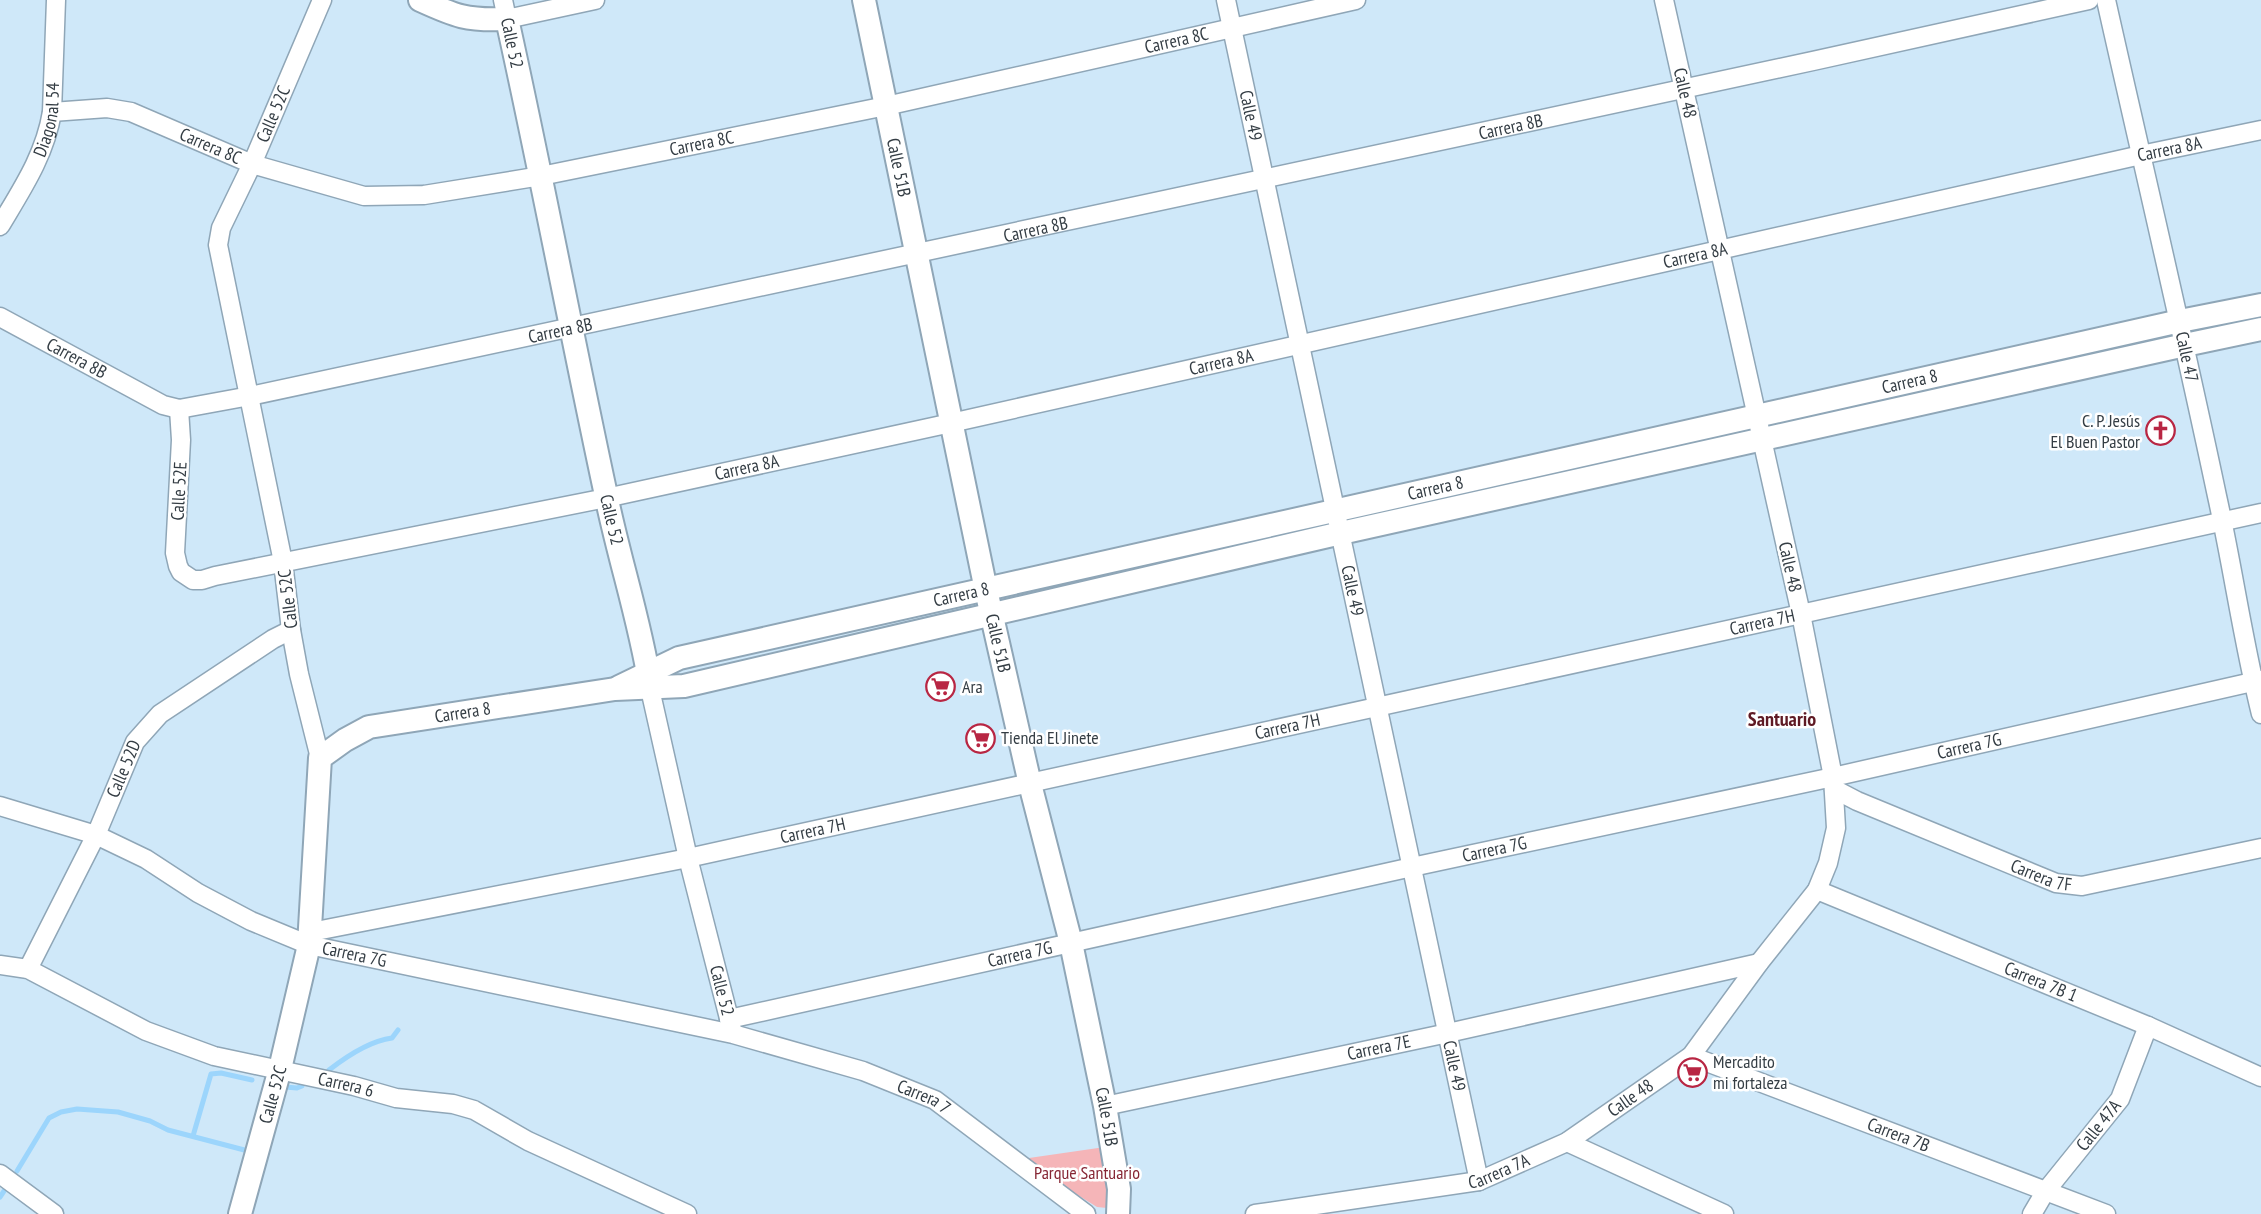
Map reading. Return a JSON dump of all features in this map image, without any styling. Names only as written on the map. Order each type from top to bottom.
[{"type":"street","name":"Diagonal 54","points":[[0,226],[29,178],[44,147],[52,112],[56,0]]},
{"type":"street","name":"Calle 52C","points":[[240,1214],[280,1069],[310,939],[320,758],[298,674],[283,562],[218,245],[221,228],[252,164],[322,0]]},
{"type":"street","points":[[420,0],[460,18],[482,21],[505,10],[595,0]]},
{"type":"street","name":"Calle 51B","points":[[864,0],[986,590],[1030,784],[1071,943],[1105,1106],[1119,1189],[1118,1214]]},
{"type":"street","name":"Calle 49","points":[[1226,0],[1479,1181]]},
{"type":"street","name":"Carrera 8C","points":[[52,112],[106,108],[131,112],[252,164],[364,196],[424,195],[541,176],[886,106],[1356,0]]},
{"type":"street","name":"Calle 48","points":[[1567,1142],[1691,1056],[1759,963],[1817,890],[1828,863],[1836,828],[1833,783],[1801,614],[1664,0]]},
{"type":"street","name":"Carrera 8B","points":[[0,316],[163,405],[179,409],[916,255],[1685,90],[2089,0]]},
{"type":"street","name":"Calle 47","points":[[2106,0],[2180,321],[2257,681],[2261,714]]},
{"type":"street","name":"Calle 52","points":[[505,10],[606,498],[646,656],[649,681],[688,858],[731,1027]]},
{"type":"street","name":"Carrera 8A","points":[[182,572],[193,580],[202,580],[606,498],[2261,130]]},
{"type":"street","name":"Carrera 8","points":[[320,758],[345,740],[369,728],[615,689],[649,681],[684,686],[1341,533],[2180,321],[2261,305]]},
{"type":"street","name":"Carrera 8","points":[[649,681],[680,658],[1336,510],[2261,329]]},
{"type":"street","name":"Calle 52E","points":[[179,409],[181,440],[175,553],[182,572]]},
{"type":"street","name":"Carrera 7H","points":[[310,939],[1030,784],[2261,513]]},
{"type":"street","name":"Calle 52D","points":[[28,969],[96,835],[135,742],[160,714],[273,639],[291,630]]},
{"type":"street","name":"Carrera 7G","points":[[0,806],[96,835],[146,859],[198,893],[251,921],[310,939],[626,1010],[731,1027],[1071,943],[1412,867],[1833,783],[2257,681]]},
{"type":"street","name":"Carrera 7F","points":[[1833,783],[1857,801],[2056,883],[2082,886],[2261,848]]},
{"type":"street","name":"Carrera 7B 1","points":[[1817,890],[2148,1026],[2261,1077]]},
{"type":"street","name":"Carrera 7E","points":[[1105,1106],[1448,1033],[1759,963]]},
{"type":"street","name":"Carrera 6","points":[[0,965],[28,969],[146,1031],[214,1056],[280,1069],[396,1098],[453,1104],[474,1110],[528,1141],[687,1214]]},
{"type":"street","name":"Calle 47A","points":[[2032,1214],[2045,1192],[2120,1099],[2148,1026]]},
{"type":"street","name":"Carrera 7","points":[[731,1027],[864,1071],[935,1100],[1086,1214]]},
{"type":"street","name":"Carrera 7B","points":[[1691,1056],[2106,1214]]},
{"type":"street","points":[[1567,1142],[1724,1214]]},
{"type":"street","name":"Carrera 7A","points":[[1255,1214],[1479,1181],[1567,1142]]},
{"type":"street","points":[[0,1174],[54,1214]]},
{"type":"green space","name":"Parque Santuario","points":[[1105,1147],[1111,1177],[1107,1208],[1097,1207],[1031,1166],[1029,1158]]},
{"type":"waterway","points":[[329,1070],[367,1046],[392,1038],[398,1030]]},
{"type":"waterway","points":[[193,1136],[211,1074],[221,1073],[252,1080]]},
{"type":"waterway","points":[[285,1087],[302,1086]]},
{"type":"waterway","points":[[17,1171],[49,1118],[61,1112],[77,1109],[118,1112],[150,1121],[168,1130],[252,1152]]},
{"type":"waterway","points":[[0,1197],[4,1191]]},
{"type":"place","name":"C. P. Jesús El Buen Pastor","points":[[2161,431]]},
{"type":"place","name":"Ara","points":[[941,687]]},
{"type":"place","name":"Tienda El Jinete","points":[[980,738]]},
{"type":"place","name":"Mercadito mi fortaleza","points":[[1692,1072]]},
{"type":"district","name":"Santuario","points":[[1782,719]]}]
